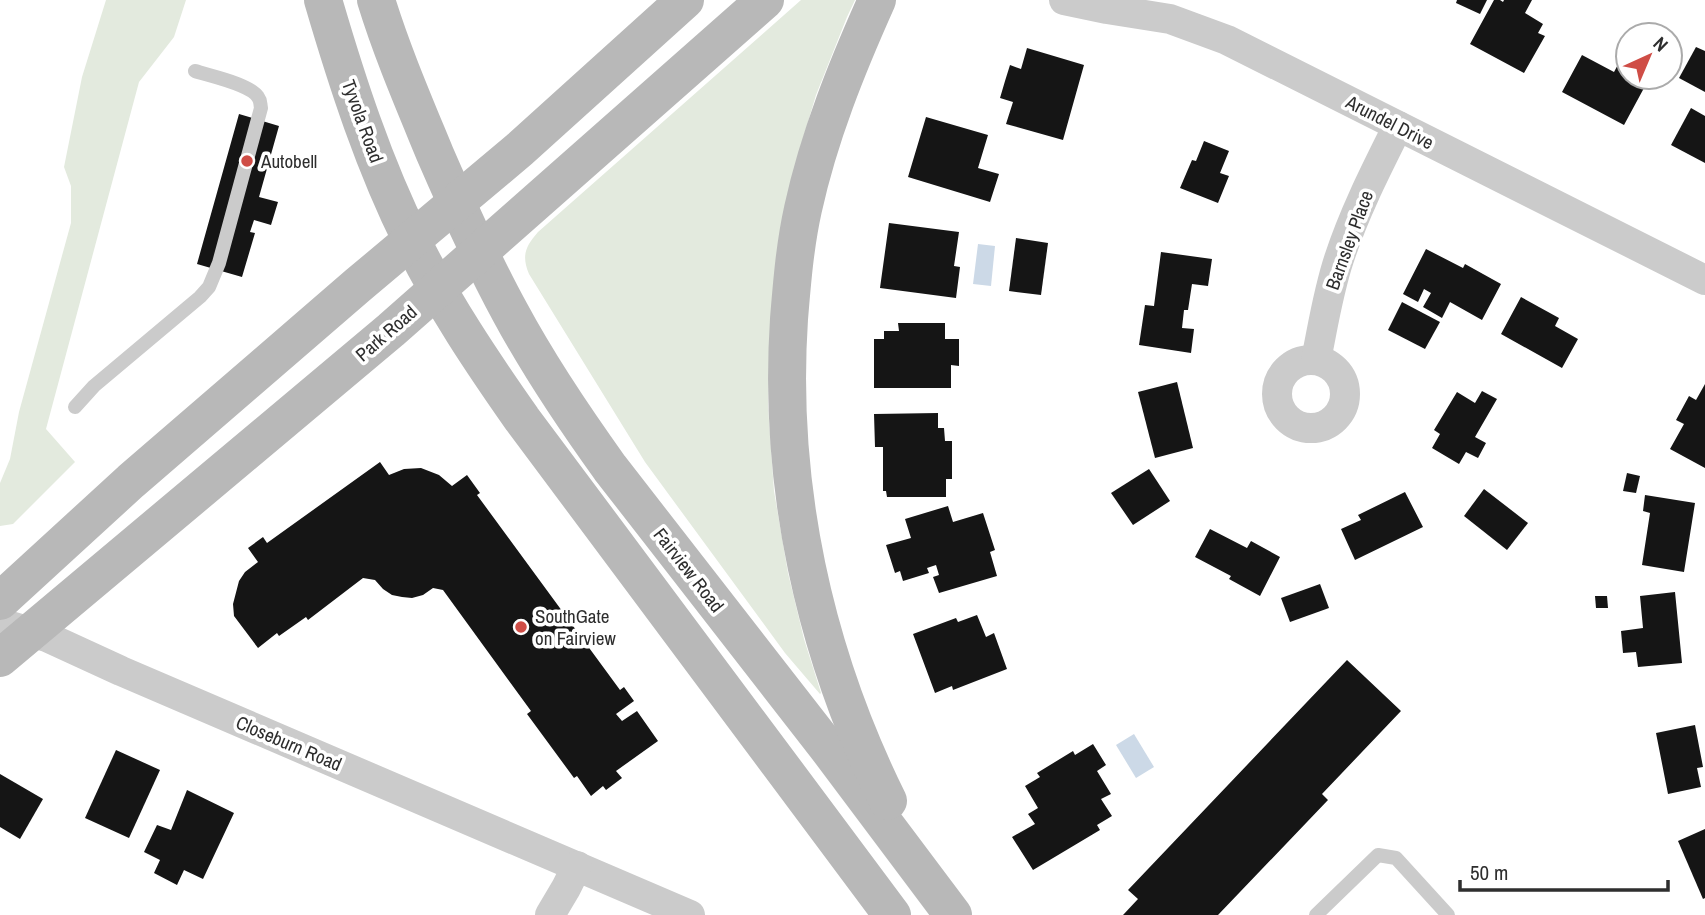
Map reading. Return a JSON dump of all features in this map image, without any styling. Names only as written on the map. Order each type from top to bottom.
[{"type":"main road","name":"Tyvola Road","points":[[323,0],[344,69],[382,172],[411,240]]},
{"type":"main road","points":[[376,0],[420,118],[457,203]]},
{"type":"main road","points":[[0,601],[141,472],[520,149],[685,0]]},
{"type":"main road","name":"Park Road","points":[[0,658],[15,627],[391,330],[765,0]]},
{"type":"main road","points":[[877,0],[825,130],[796,246],[786,366],[789,440],[802,549],[829,655],[868,760],[943,901]]},
{"type":"main road","name":"Fairview Road","points":[[457,203],[511,316],[590,440],[943,901]]},
{"type":"main road","points":[[411,240],[437,289],[487,370],[892,915]]},
{"type":"street","name":"Arundel Drive","points":[[1064,0],[1170,19],[1206,31],[1273,61],[1705,280]]},
{"type":"street","name":"Barnsley Place","points":[[1316,360],[1331,289],[1354,216],[1398,126]]},
{"type":"street","name":"Closeburn Road","points":[[15,627],[68,645],[133,676],[690,915]]},
{"type":"street","points":[[550,915],[577,866]]},
{"type":"lane","points":[[75,407],[94,386],[200,297],[209,287],[219,263],[261,108],[256,94],[245,87],[195,71]]},
{"type":"lane","points":[[1316,915],[1378,855],[1396,858],[1448,915]]},
{"type":"shaded area","points":[[106,0],[186,0],[174,37],[139,82],[46,429],[75,462],[13,524],[0,526],[0,483],[10,459],[19,412],[71,223],[71,186],[64,167],[82,77]]},
{"type":"shaded area","points":[[801,0],[855,0],[816,95],[796,162],[771,316],[768,406],[774,491],[788,573],[820,694],[785,653],[645,462],[529,274],[525,256],[530,242],[538,232]]},
{"type":"water","points":[[978,244],[995,246],[991,286],[973,284]]},
{"type":"water","points":[[1134,734],[1154,767],[1136,778],[1116,745]]},
{"type":"building","points":[[1457,0],[1487,0],[1480,14],[1456,3]]},
{"type":"building","points":[[1494,0],[1532,0],[1525,13],[1543,24],[1538,33],[1545,36],[1524,73],[1470,44]]},
{"type":"building","points":[[1696,47],[1705,51],[1705,92],[1684,81],[1684,69]]},
{"type":"building","points":[[1027,48],[1084,65],[1063,140],[1006,124],[1013,102],[1000,98],[1010,65],[1021,69]]},
{"type":"building","points":[[1582,55],[1614,72],[1614,91],[1642,91],[1624,125],[1562,92]]},
{"type":"building","points":[[1691,108],[1705,116],[1705,163],[1671,145]]},
{"type":"building","name":"Autobell","points":[[239,114],[279,126],[259,197],[278,202],[271,225],[254,220],[250,232],[255,233],[242,277],[197,264]]},
{"type":"building","points":[[926,117],[988,135],[978,168],[999,174],[990,202],[908,177]]},
{"type":"building","points":[[1204,141],[1229,151],[1220,173],[1229,176],[1218,203],[1180,188]]},
{"type":"building","points":[[889,223],[959,232],[954,266],[960,267],[956,298],[880,288]]},
{"type":"building","points":[[1016,238],[1048,243],[1041,295],[1009,291]]},
{"type":"building","points":[[1426,249],[1463,268],[1465,264],[1501,284],[1482,320],[1450,302],[1442,318],[1423,307],[1431,293],[1424,289],[1418,302],[1403,294]]},
{"type":"building","points":[[1161,252],[1212,259],[1208,286],[1192,284],[1188,310],[1184,310],[1182,328],[1194,329],[1191,353],[1139,345],[1145,305],[1154,306]]},
{"type":"building","points":[[1521,297],[1559,318],[1555,326],[1578,339],[1562,368],[1501,334]]},
{"type":"building","points":[[1402,302],[1440,322],[1425,349],[1388,330]]},
{"type":"building","points":[[898,323],[945,323],[945,339],[959,339],[959,366],[951,365],[951,388],[874,388],[874,339],[884,339],[884,331],[899,331]]},
{"type":"building","points":[[1177,382],[1193,448],[1155,458],[1138,392]]},
{"type":"building","points":[[1705,384],[1705,468],[1670,449],[1684,424],[1676,420],[1689,396],[1696,400]]},
{"type":"building","points":[[1482,391],[1497,399],[1475,437],[1486,443],[1478,458],[1466,452],[1459,464],[1432,448],[1440,434],[1434,430],[1457,392],[1475,403]]},
{"type":"building","points":[[938,413],[938,428],[944,428],[945,441],[952,441],[952,479],[946,479],[946,497],[887,497],[886,491],[883,491],[883,447],[875,447],[874,414]]},
{"type":"building","name":"SouthGate on Fairview","points":[[380,462],[389,475],[404,469],[421,468],[439,475],[452,486],[467,475],[480,493],[477,495],[620,690],[624,687],[634,701],[616,714],[622,721],[637,711],[658,741],[616,771],[622,778],[606,790],[603,786],[591,796],[577,776],[574,778],[527,714],[531,711],[443,590],[433,588],[423,595],[402,597],[392,595],[375,580],[363,578],[308,620],[306,617],[279,636],[277,633],[258,648],[234,616],[233,604],[239,581],[245,572],[258,562],[248,548],[263,537],[267,543]]},
{"type":"building","points":[[1149,469],[1170,501],[1133,525],[1111,493]]},
{"type":"building","points":[[1627,473],[1640,476],[1636,493],[1623,491]]},
{"type":"building","points":[[1484,489],[1528,523],[1507,550],[1464,516]]},
{"type":"building","points":[[1405,492],[1423,527],[1355,560],[1341,529],[1361,520],[1358,515]]},
{"type":"building","points":[[1645,495],[1695,503],[1684,572],[1642,565],[1650,513],[1643,511]]},
{"type":"building","points":[[948,506],[953,522],[983,513],[995,550],[990,552],[997,576],[939,593],[933,577],[939,575],[936,565],[927,568],[929,573],[903,581],[900,571],[895,573],[886,545],[911,538],[905,519]]},
{"type":"building","points":[[1210,529],[1247,548],[1251,541],[1280,557],[1260,596],[1229,579],[1231,576],[1195,557]]},
{"type":"building","points":[[1320,584],[1329,608],[1290,622],[1281,598]]},
{"type":"building","points":[[1675,592],[1682,663],[1638,667],[1636,652],[1623,653],[1621,631],[1643,628],[1640,596]]},
{"type":"building","points":[[1595,596],[1607,596],[1608,608],[1596,608]]},
{"type":"building","points":[[977,615],[986,637],[994,633],[1007,669],[953,690],[952,686],[935,693],[913,634],[956,618],[958,622]]},
{"type":"building","points":[[1347,660],[1401,711],[1322,794],[1328,800],[1218,915],[1123,915],[1138,899],[1128,890]]},
{"type":"building","points":[[1695,725],[1703,767],[1697,768],[1701,787],[1668,794],[1656,733]]},
{"type":"building","points":[[1093,744],[1106,765],[1097,771],[1111,794],[1101,799],[1112,816],[1097,825],[1100,830],[1033,870],[1012,837],[1035,824],[1028,814],[1038,808],[1025,786],[1040,777],[1037,773],[1073,751],[1075,755]]},
{"type":"building","points":[[116,750],[160,770],[129,838],[85,818]]},
{"type":"building","points":[[0,774],[43,799],[20,839],[0,827]]},
{"type":"building","points":[[187,790],[234,813],[203,879],[184,870],[177,885],[154,873],[160,860],[144,852],[157,825],[171,830]]},
{"type":"building","points":[[1705,829],[1705,898],[1703,899],[1678,841]]},
{"type":"place","name":"Autobell","points":[[247,161]]},
{"type":"place","name":"SouthGate on Fairview","points":[[521,627]]}]
